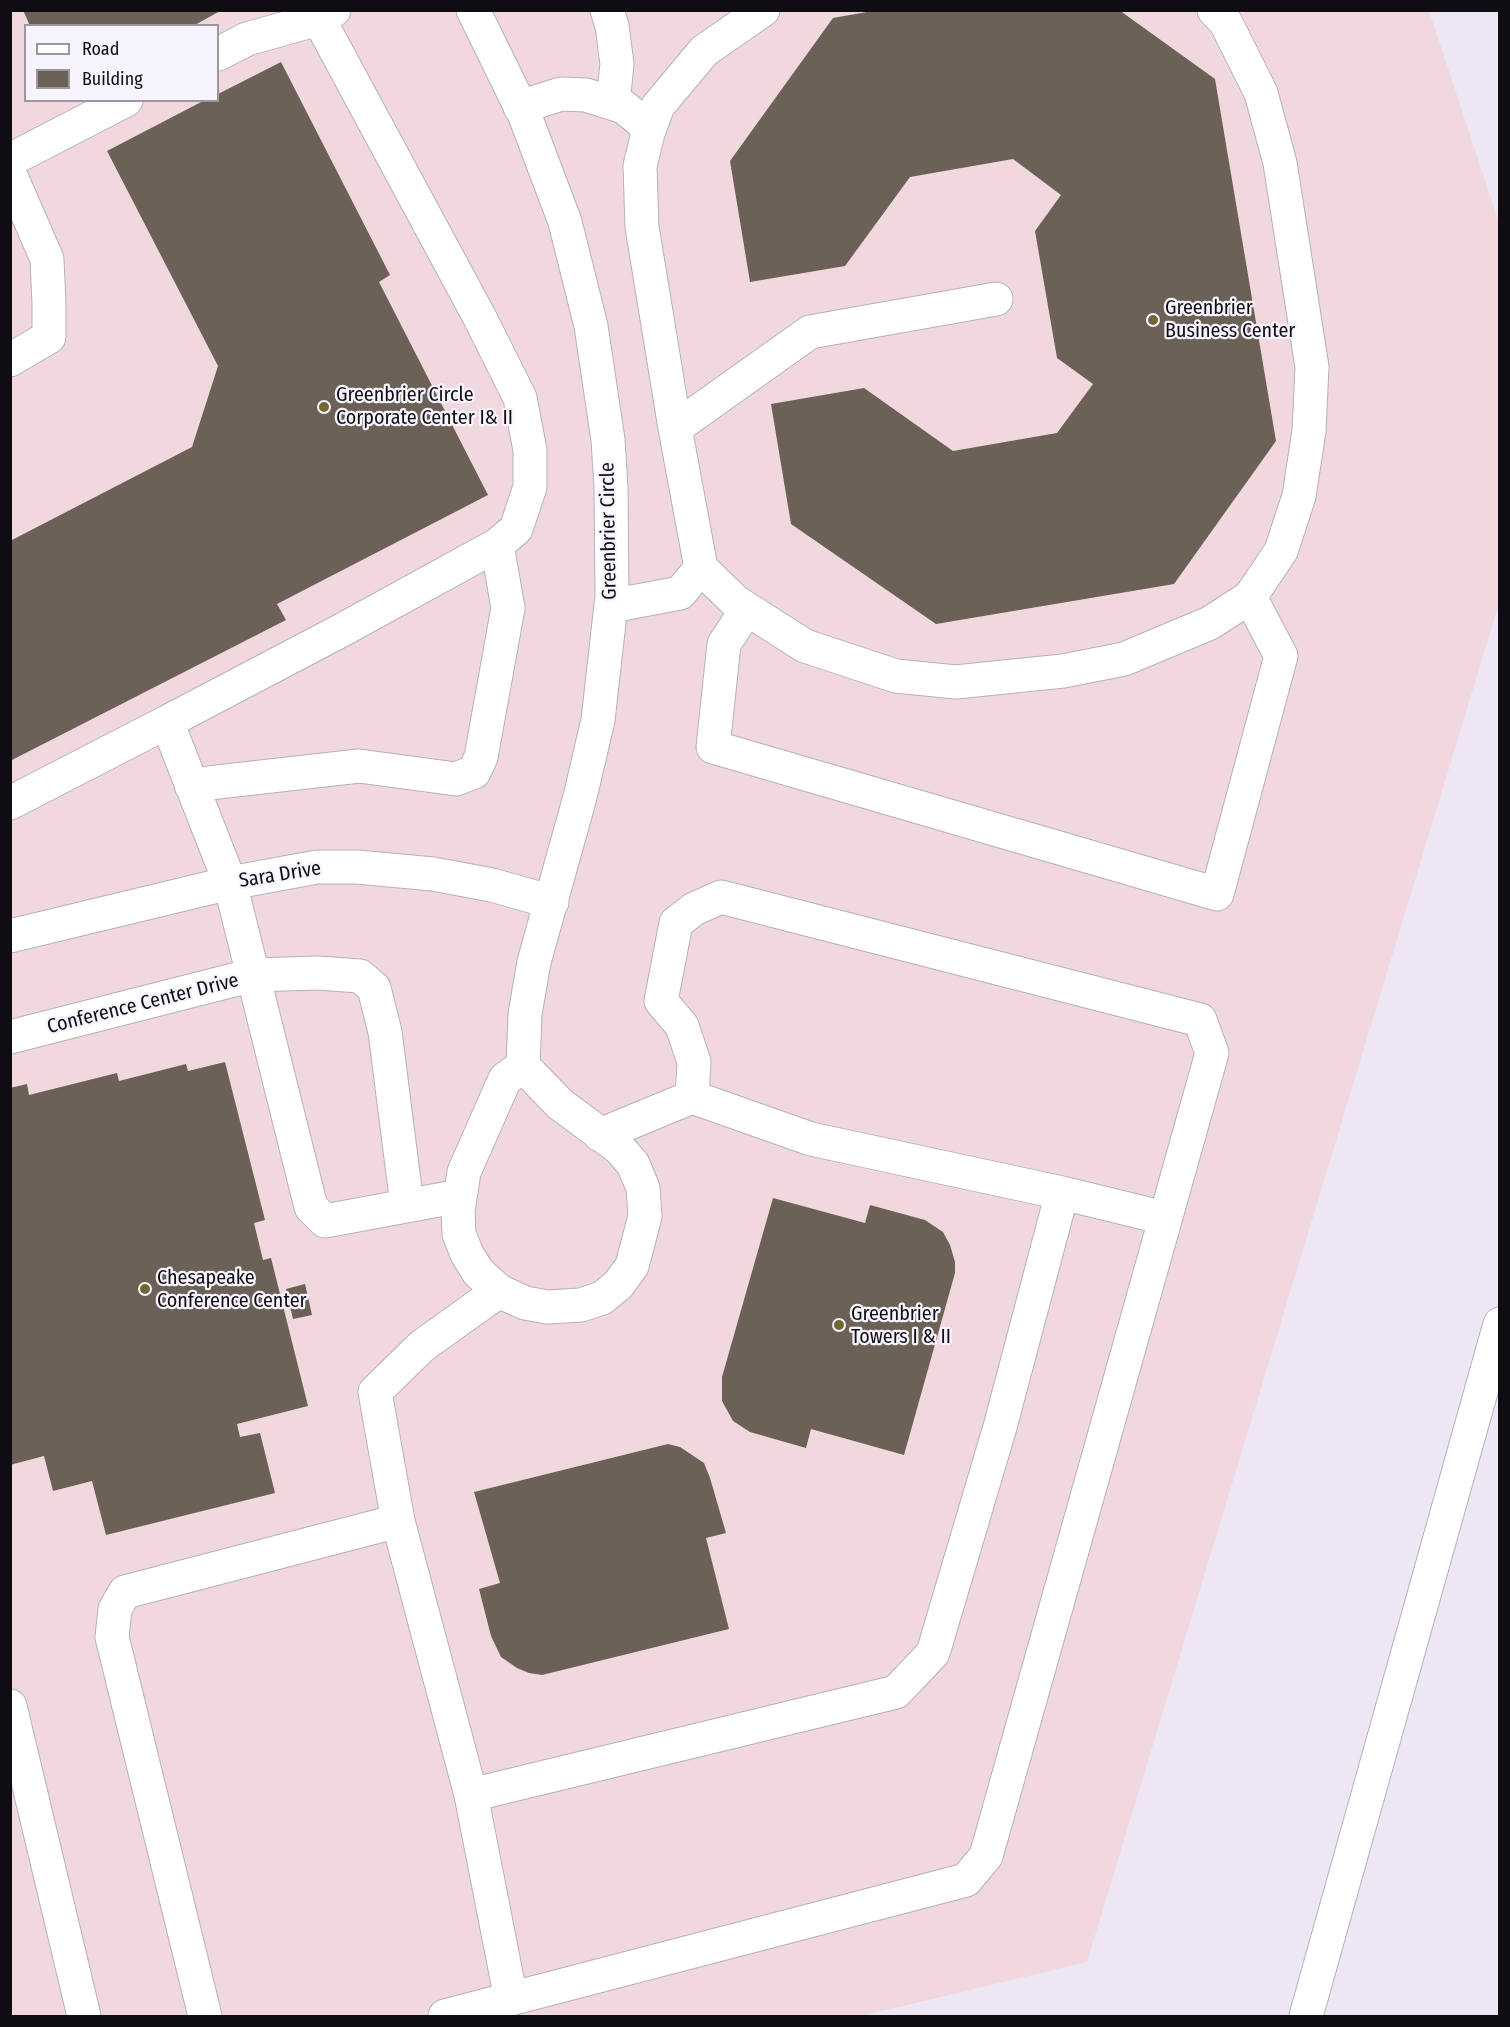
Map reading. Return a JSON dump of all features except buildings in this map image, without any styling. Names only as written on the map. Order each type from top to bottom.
[{"type":"main road","name":"Greenbrier Circle","points":[[473,10],[520,107],[565,222],[591,326],[608,440],[611,487],[611,606],[598,720],[580,797],[534,962],[525,1014],[523,1066]]},
{"type":"main road","points":[[607,10],[612,26],[617,63],[613,103]]},
{"type":"main road","points":[[763,10],[704,51],[658,106],[648,133],[640,166],[642,227],[701,568],[736,602],[805,646],[896,676],[956,682],[1063,672],[1124,660],[1210,623],[1250,597],[1281,551],[1299,496],[1309,431],[1312,367],[1286,198],[1275,143],[1261,93],[1226,22],[1214,10]]},
{"type":"main road","points":[[10,803],[342,630],[497,546],[516,528],[530,487],[530,450],[520,398],[322,13],[247,39],[219,53]]},
{"type":"main road","points":[[520,107],[561,94],[586,95],[624,107],[643,123],[648,133]]},
{"type":"main road","points":[[10,160],[122,102]]},
{"type":"main road","points":[[10,174],[47,259],[50,304],[49,337],[10,360]]},
{"type":"main road","points":[[675,428],[810,332],[996,299]]},
{"type":"main road","points":[[191,785],[359,766],[456,779],[474,772],[481,757],[508,608],[497,546]]},
{"type":"main road","points":[[611,606],[680,593],[701,568]]},
{"type":"main road","points":[[747,609],[724,645],[713,747],[1217,894],[1281,656],[1250,597]]},
{"type":"main road","name":"Conference Center Drive","points":[[10,1038],[253,975],[230,883],[167,722]]},
{"type":"main road","name":"Sara Drive","points":[[10,936],[230,883],[317,867],[357,867],[433,874],[492,885],[552,902]]},
{"type":"main road","points":[[445,2016],[966,1880],[986,1856],[1212,1053],[1200,1020],[721,897],[694,909],[676,923],[661,1001],[682,1026],[694,1062],[692,1097]]},
{"type":"main road","points":[[407,1205],[385,1032],[374,988],[360,976],[318,973],[253,975],[311,1207],[325,1221],[460,1196]]},
{"type":"main road","points":[[523,1066],[560,1104],[600,1135],[619,1148],[633,1164],[643,1188],[645,1216],[632,1266],[618,1285],[602,1298],[581,1305],[547,1307],[525,1303],[499,1291],[478,1272],[467,1254],[459,1234],[458,1210],[464,1172],[505,1079],[523,1066]]},
{"type":"main road","points":[[600,1135],[692,1097],[811,1139],[1062,1193],[1165,1218]]},
{"type":"main road","points":[[471,1794],[896,1692],[933,1653],[1000,1427],[1062,1193]]},
{"type":"main road","points":[[499,1291],[422,1346],[375,1392],[398,1521],[471,1794],[511,1999]]},
{"type":"main road","points":[[1306,2016],[1500,1324]]},
{"type":"main road","points":[[205,2016],[112,1637],[115,1609],[125,1592],[398,1521]]},
{"type":"main road","points":[[10,1706],[84,2016]]},
{"type":"shaded area","points":[[11,11],[1429,11],[1499,223],[1499,603],[1087,1962],[861,2016],[11,2016]]},
{"type":"place","name":"Greenbrier Business Center","points":[[1153,320]]},
{"type":"place","name":"Greenbrier Circle Corporate Center I& II","points":[[324,407]]},
{"type":"place","name":"Chesapeake Conference Center","points":[[145,1289]]},
{"type":"place","name":"Greenbrier Towers I & II","points":[[839,1325]]}]
